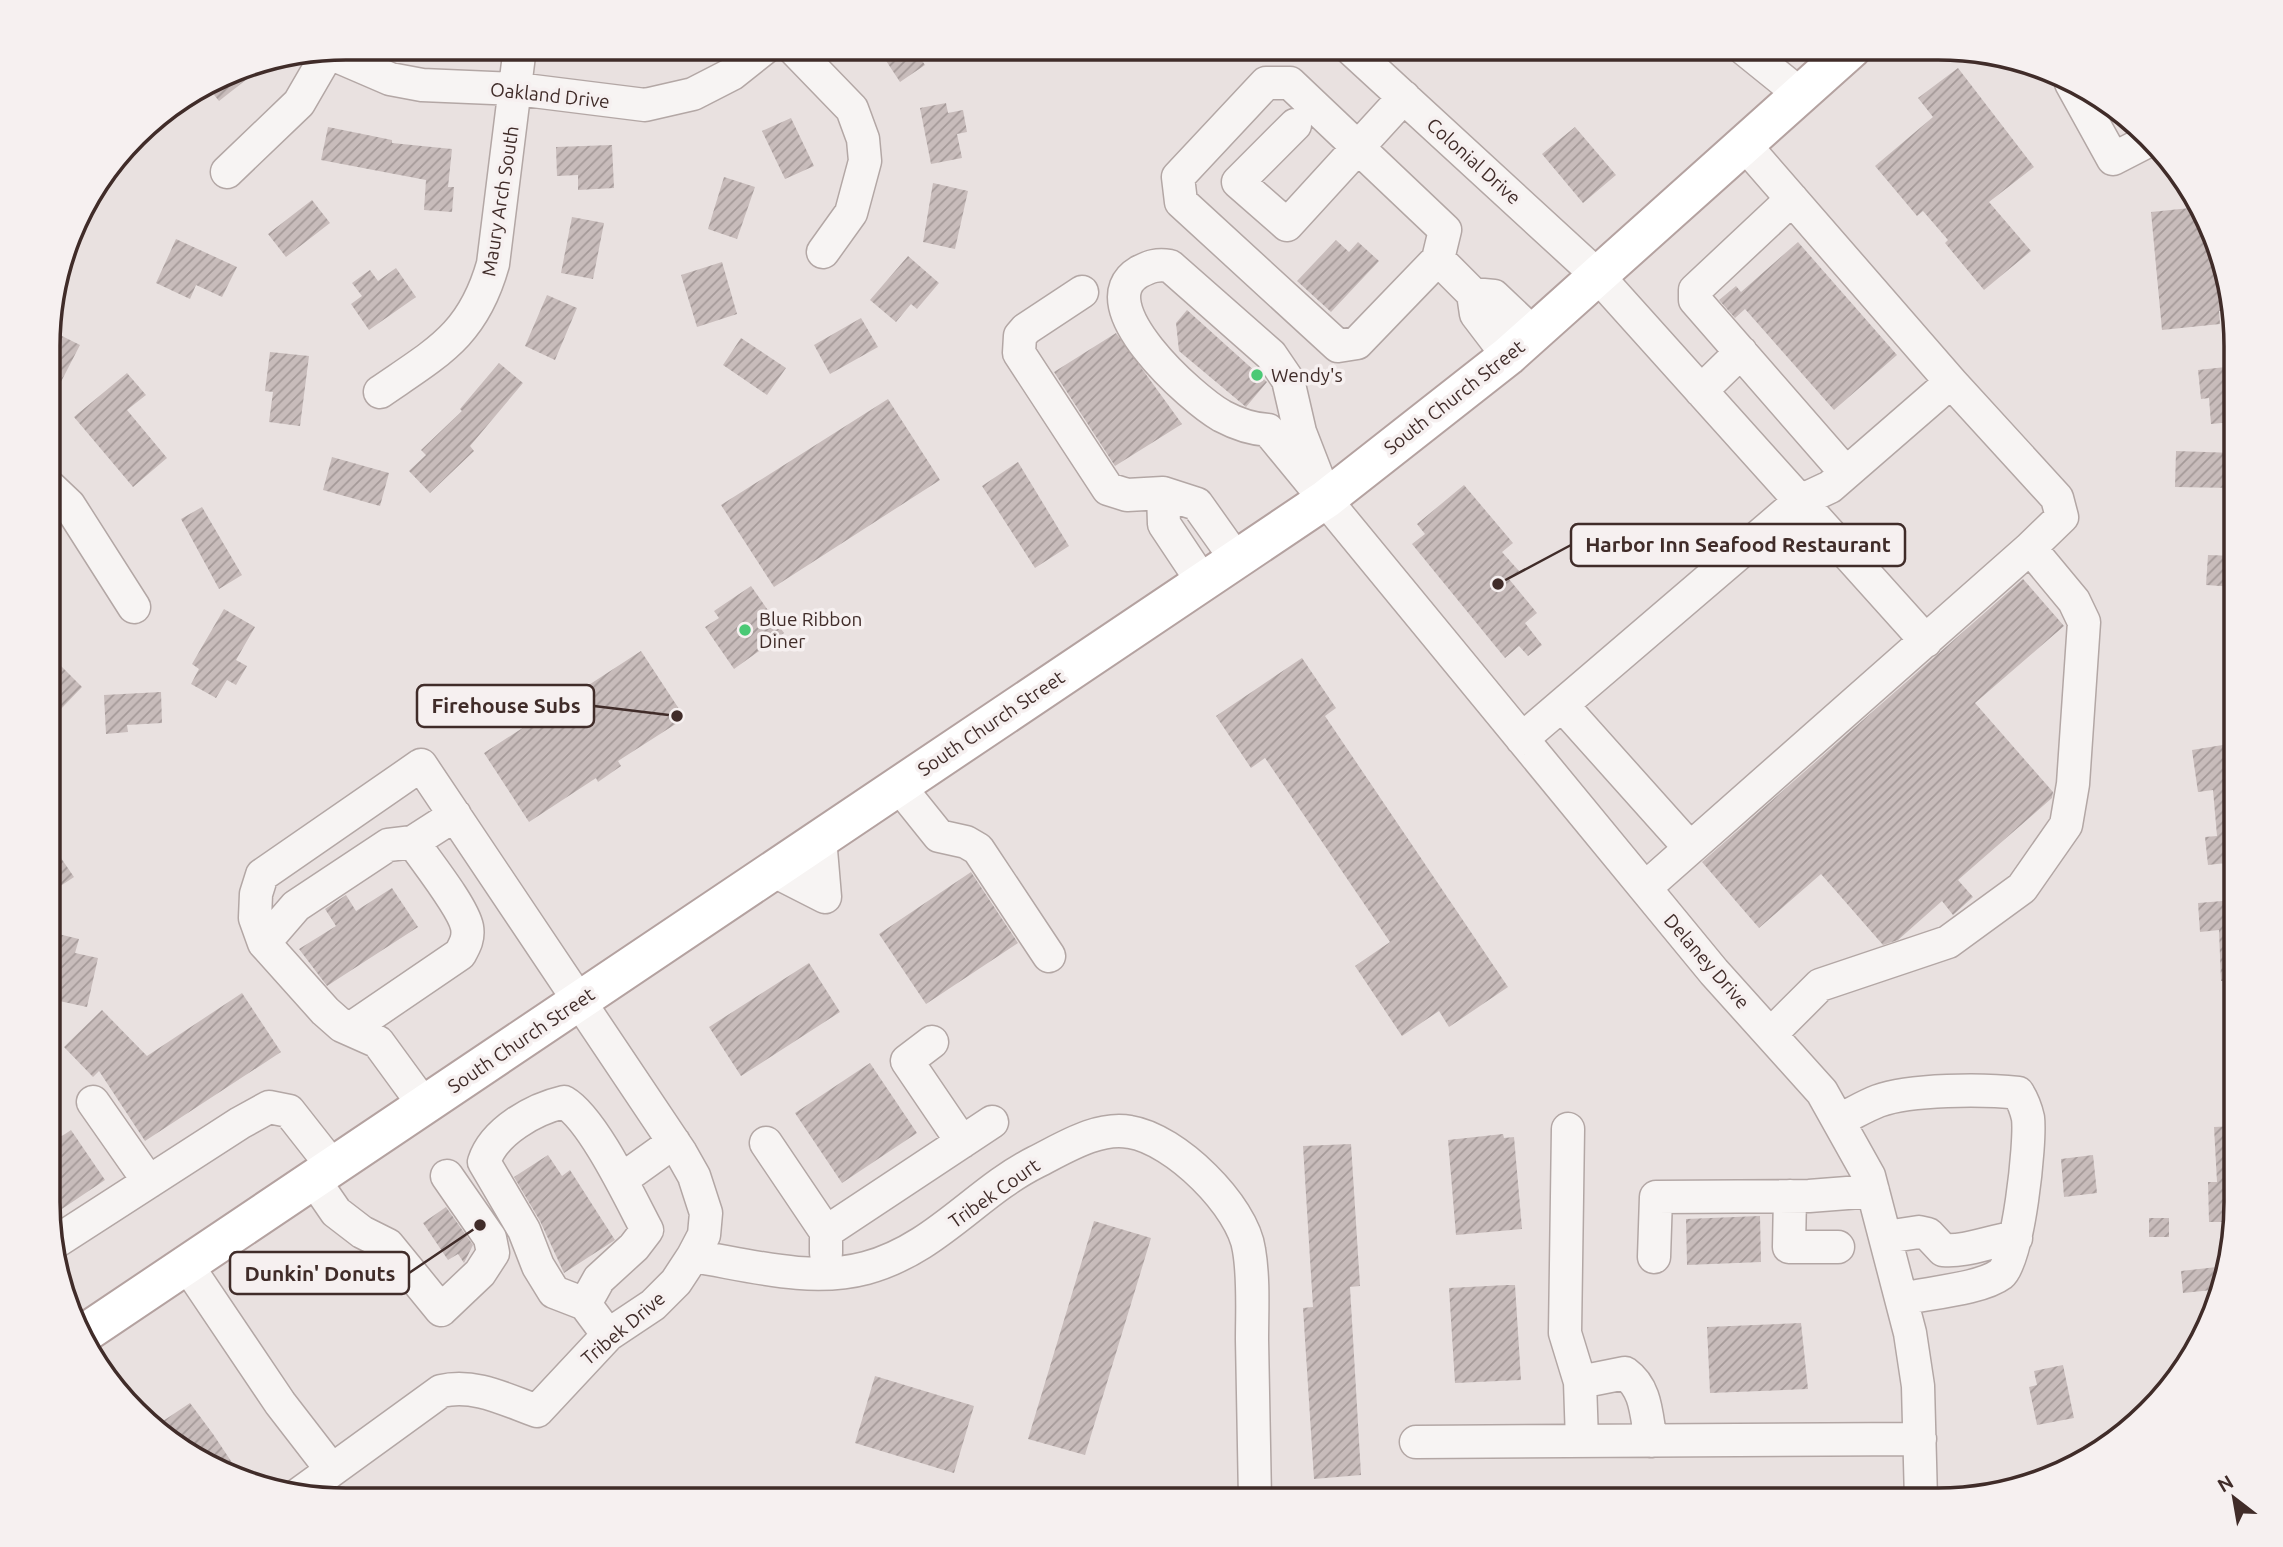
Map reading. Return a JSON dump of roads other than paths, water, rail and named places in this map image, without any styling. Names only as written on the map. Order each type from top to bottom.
[{"type":"main road","name":"South Church Street","points":[[90,1330],[1326,499],[1520,344],[1838,60]]},
{"type":"street","points":[[227,172],[299,103],[322,60]]},
{"type":"street","name":"Oakland Drive","points":[[345,60],[390,79],[422,85],[517,89],[645,106],[693,94],[732,74],[750,60]]},
{"type":"street","name":"Maury Arch South","points":[[380,391],[450,341],[471,318],[484,296],[494,264],[519,60]]},
{"type":"street","points":[[805,60],[852,109],[863,139],[865,160],[851,213],[822,252]]},
{"type":"street","name":"Colonial Drive","points":[[1363,60],[1597,275],[1926,640]]},
{"type":"street","points":[[1758,60],[1800,94]]},
{"type":"street","points":[[1266,83],[1290,83],[1446,230],[1438,259],[1357,343],[1338,346],[1181,202],[1178,177],[1266,83]]},
{"type":"street","points":[[1295,125],[1238,182],[1287,225],[1404,97]]},
{"type":"street","points":[[2079,97],[2113,159],[2142,145]]},
{"type":"street","points":[[1645,888],[2062,517],[2057,498],[1951,382],[1744,144]]},
{"type":"street","points":[[1792,199],[1695,290],[1695,300],[1846,473]]},
{"type":"street","points":[[1438,259],[1473,294],[1476,313],[1520,344]]},
{"type":"street","points":[[1156,264],[1170,265],[1271,355],[1289,380],[1300,432],[1326,499],[1268,430],[1249,429],[1220,415],[1160,365],[1135,330],[1124,307],[1124,289],[1130,278],[1156,264]]},
{"type":"street","points":[[1082,292],[1026,329],[1020,336],[1020,353],[1108,489],[1127,495],[1164,493],[1197,504],[1236,559]]},
{"type":"street","points":[[1701,391],[1741,352]]},
{"type":"street","points":[[1522,738],[1800,502],[1830,487],[1951,382]]},
{"type":"street","points":[[1164,493],[1164,524],[1202,581]]},
{"type":"street","points":[[60,496],[69,505],[134,607]]},
{"type":"street","name":"Delaney Drive","points":[[1326,499],[1388,579],[1645,888],[1822,1092],[1839,1120],[1869,1176],[1902,1299],[1918,1386],[1921,1488]]},
{"type":"street","points":[[1771,1034],[1821,985],[1948,942],[2022,888],[2066,825],[2073,784],[2084,622],[2074,601],[2030,548]]},
{"type":"street","points":[[1562,705],[1690,848]]},
{"type":"street","name":"Tribek Drive","points":[[264,943],[255,918],[256,894],[262,875],[421,765],[674,1142],[694,1176],[706,1213],[704,1235],[676,1282],[653,1304],[608,1335],[537,1411],[478,1389],[456,1387],[441,1391],[310,1485]]},
{"type":"street","points":[[898,785],[939,836],[966,842],[978,849],[1049,956]]},
{"type":"street","points":[[424,1105],[378,1042],[350,1029],[325,1011],[264,943],[296,906],[388,845],[413,842],[455,815]]},
{"type":"street","points":[[772,870],[824,897],[820,838]]},
{"type":"street","points":[[350,1029],[460,954],[467,941],[467,926],[413,842]]},
{"type":"street","points":[[932,1042],[907,1061],[962,1142]]},
{"type":"street","points":[[1839,1120],[1880,1100],[1965,1091],[2018,1093],[2028,1119],[2016,1238],[2007,1269],[1997,1277],[1902,1299]]},
{"type":"street","points":[[93,1102],[149,1182]]},
{"type":"street","points":[[585,1304],[599,1279],[634,1247],[647,1230],[621,1180],[581,1117],[564,1102],[543,1107],[505,1133],[488,1148],[484,1162],[524,1230],[538,1266],[554,1292],[585,1304],[608,1335]]},
{"type":"street","points":[[62,1238],[269,1107],[289,1111],[323,1173],[336,1212],[362,1232],[388,1245],[442,1310],[480,1273],[493,1252],[490,1238],[447,1176]]},
{"type":"street","points":[[827,1232],[992,1122]]},
{"type":"street","points":[[1568,1129],[1565,1333],[1580,1381],[1582,1441]]},
{"type":"street","name":"Tribek Court","points":[[693,1255],[826,1276],[867,1268],[914,1250],[1033,1164],[1097,1134],[1131,1132],[1177,1152],[1220,1195],[1241,1221],[1249,1249],[1255,1488]]},
{"type":"street","points":[[621,1180],[674,1142]]},
{"type":"street","points":[[766,1143],[827,1232],[826,1276]]},
{"type":"street","points":[[1654,1257],[1656,1197],[1790,1196],[1873,1191]]},
{"type":"street","points":[[1790,1196],[1789,1247],[1838,1247]]},
{"type":"street","points":[[1886,1237],[1919,1232],[1928,1234],[1943,1250],[1957,1251],[1994,1240],[2016,1238]]},
{"type":"street","points":[[187,1265],[280,1403],[331,1469]]},
{"type":"street","points":[[1580,1381],[1625,1373],[1637,1382],[1643,1396],[1651,1441]]},
{"type":"street","points":[[1416,1442],[1920,1438]]},
{"type":"place","name":"Wendy's","points":[[1257,375]]},
{"type":"place","name":"Harbor Inn Seafood Restaurant","points":[[1498,584]]},
{"type":"place","name":"Blue Ribbon Diner","points":[[745,630]]},
{"type":"place","name":"Firehouse Subs","points":[[677,716]]},
{"type":"place","name":"Dunkin' Donuts","points":[[480,1225]]}]
